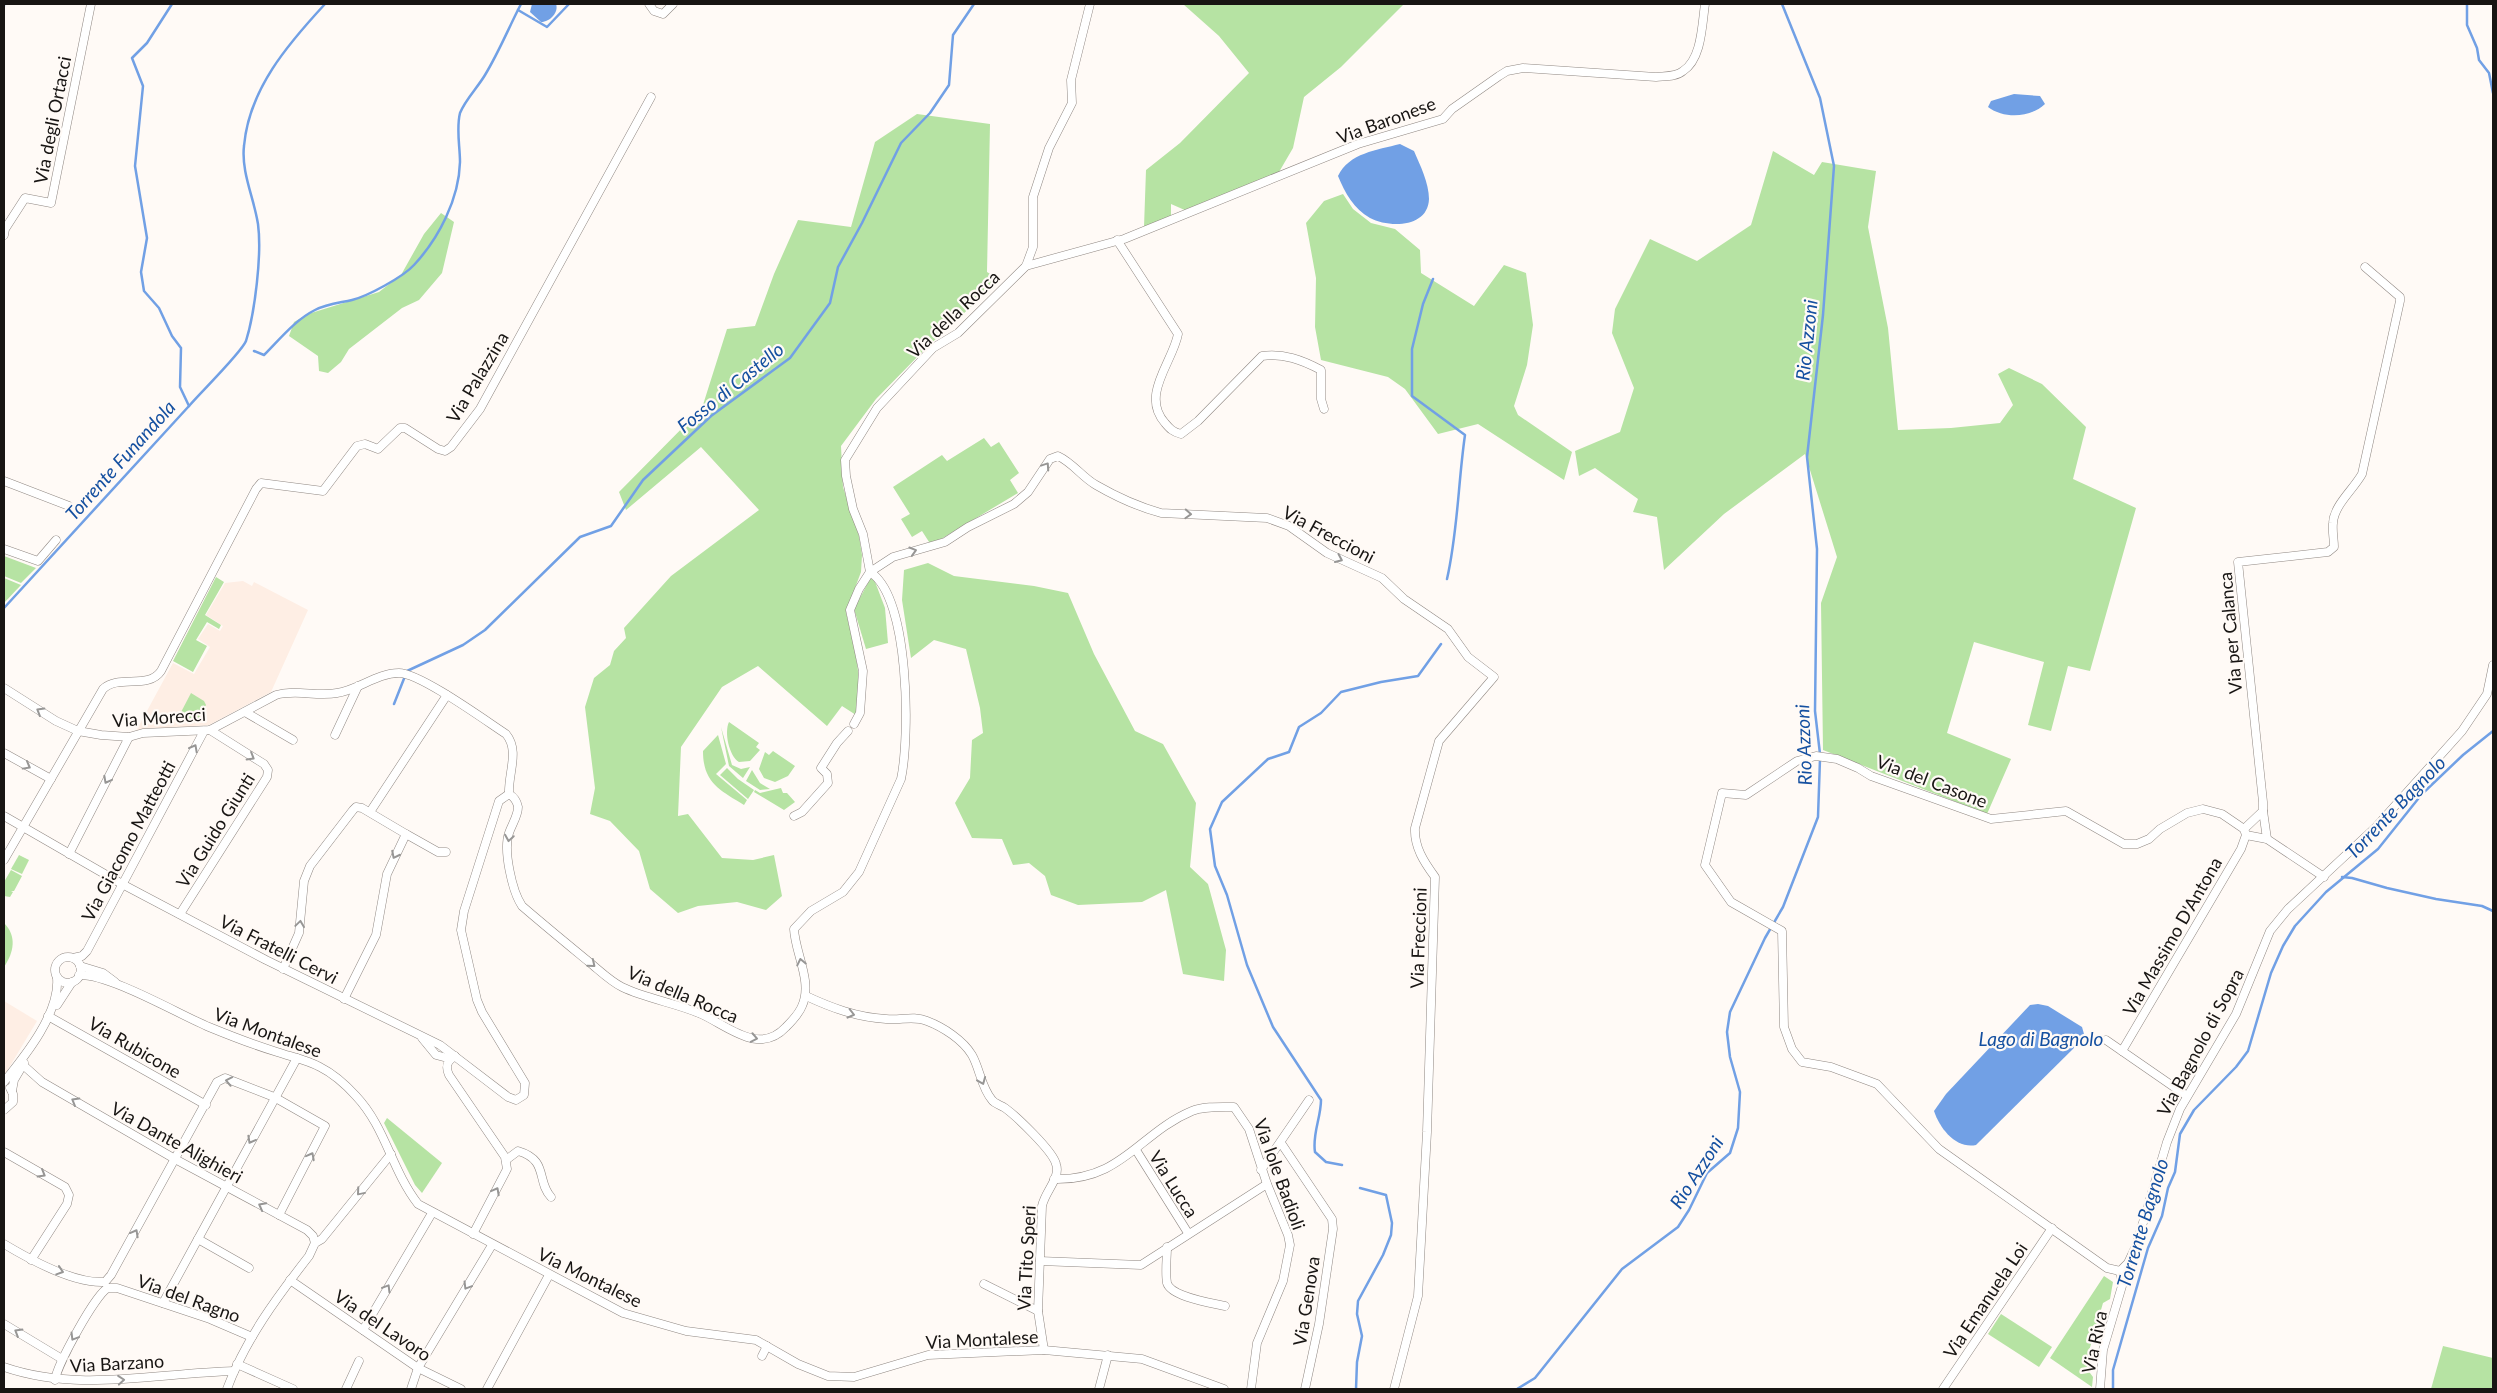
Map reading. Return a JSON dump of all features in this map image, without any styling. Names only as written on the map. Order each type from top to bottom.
[{"type":"street","name":"Via degli Ortacci","points":[[4,235],[5,229],[26,198],[51,203],[91,4]]},
{"type":"street","points":[[649,4],[654,11],[663,14],[674,4]]},
{"type":"street","points":[[1026,266],[1033,247],[1034,197],[1049,148],[1072,103],[1071,80],[1090,4]]},
{"type":"street","name":"Via Baronese","points":[[1026,266],[1071,255],[1117,240],[1358,144],[1443,119],[1452,109],[1508,71],[1523,68],[1656,77],[1674,75],[1684,71],[1697,51],[1705,4]]},
{"type":"street","name":"Via Palazzina","points":[[78,731],[102,688],[109,683],[156,678],[256,489],[261,483],[322,491],[357,446],[365,444],[378,449],[400,428],[405,428],[438,449],[445,451],[451,447],[480,409],[651,97]]},
{"type":"street","points":[[1117,240],[1178,334],[1176,344],[1157,387],[1156,406],[1162,420],[1173,432],[1181,434],[1198,421],[1262,356],[1291,357],[1321,370],[1321,399],[1324,409]]},
{"type":"street","name":"Via della Rocca","points":[[509,794],[516,801],[518,807],[508,834],[512,885],[515,896],[522,906],[622,986],[702,1014],[722,1027],[746,1037],[764,1040],[780,1034],[794,1020],[806,996],[802,959],[795,943],[794,929],[811,911],[842,892],[858,872],[902,771],[907,707],[904,669],[892,603],[875,576],[870,572],[863,534],[848,484],[844,460],[877,408],[933,348],[958,333],[1026,266]]},
{"type":"street","name":"Via per Calanca","points":[[2263,811],[2262,775],[2248,667],[2238,562],[2328,552],[2334,547],[2333,522],[2338,506],[2354,488],[2362,474],[2400,301],[2400,297],[2365,267]]},
{"type":"street","name":"Via Freccioni","points":[[870,572],[893,558],[945,542],[968,527],[1014,504],[1028,492],[1050,459],[1058,456],[1067,460],[1094,484],[1161,513],[1267,518],[1289,526],[1327,553],[1382,578],[1404,599],[1448,629],[1468,657],[1494,678],[1439,741],[1415,828],[1414,839],[1426,865],[1435,877],[1427,1132],[1418,1296],[1394,1389]]},
{"type":"street","points":[[4,481],[69,506]]},
{"type":"street","points":[[4,549],[38,561],[56,540]]},
{"type":"street","points":[[854,724],[860,714],[863,671],[850,610],[859,589],[870,572]]},
{"type":"street","name":"Via Bagnolo di Sopra","points":[[2120,1271],[2128,1263],[2136,1246],[2167,1142],[2187,1096],[2236,1014],[2270,931],[2288,909],[2376,827],[2470,721],[2487,694],[2493,665]]},
{"type":"street","name":"Via Morecci","points":[[4,688],[56,721],[78,731],[130,737],[143,733],[207,731],[284,693],[329,695],[369,681],[401,673],[447,695],[506,734],[513,742],[514,756],[508,780],[509,794]]},
{"type":"street","points":[[335,735],[358,686]]},
{"type":"street","points":[[370,812],[447,695]]},
{"type":"street","points":[[245,712],[293,740]]},
{"type":"street","points":[[4,860],[78,731]]},
{"type":"street","name":"Via Giacomo Matteotti","points":[[73,958],[79,958],[87,952],[122,884],[207,731]]},
{"type":"street","name":"Via Guido Giunti","points":[[180,914],[268,777],[268,770],[264,764],[207,731]]},
{"type":"street","points":[[794,816],[802,812],[828,783],[827,774],[820,768],[837,742],[848,731]]},
{"type":"street","points":[[68,854],[130,737]]},
{"type":"street","points":[[4,753],[51,779]]},
{"type":"street","name":"Via del Casone","points":[[2052,1228],[1939,1149],[1877,1084],[1831,1067],[1802,1062],[1792,1049],[1784,1027],[1782,931],[1732,902],[1705,865],[1722,793],[1746,795],[1797,761],[1816,756],[1826,756],[1858,768],[1871,776],[1991,819],[2066,812],[2124,844],[2137,844],[2149,839],[2160,828],[2187,813],[2203,809],[2222,814],[2245,832],[2267,840],[2324,877]]},
{"type":"street","points":[[473,1234],[507,1170],[506,1160],[448,1075],[446,1066],[453,1057],[512,1100],[524,1095],[526,1087],[482,1012],[477,1000],[462,930],[464,912],[499,801],[509,794]]},
{"type":"street","points":[[283,969],[299,933],[304,881],[310,866],[356,807],[370,812],[438,852],[446,852]]},
{"type":"street","points":[[2245,832],[2263,811]]},
{"type":"street","points":[[2263,811],[2267,840]]},
{"type":"street","name":"Via Fratelli Cervi","points":[[4,816],[122,884],[283,969],[422,1038],[436,1055],[453,1057]]},
{"type":"street","name":"Via Massimo D'Antona","points":[[2122,1051],[2241,849],[2245,832]]},
{"type":"street","points":[[344,999],[376,935],[387,874],[406,834]]},
{"type":"street","points":[[12,1091],[4,1084],[27,1053],[48,1016],[57,995],[55,970],[58,962],[65,958],[73,958],[80,966],[79,976],[72,982],[52,1013],[48,1016]]},
{"type":"street","name":"Via Montalese","points":[[80,966],[103,973],[118,985]]},
{"type":"street","name":"Via Montalese","points":[[79,976],[90,976],[118,985],[209,1027],[328,1071],[356,1096],[373,1117],[391,1154],[403,1185],[418,1204],[623,1314],[686,1331],[750,1339],[817,1372],[840,1378],[854,1377],[928,1355],[1044,1350],[1108,1354],[1150,1362],[1224,1389]]},
{"type":"street","points":[[57,978],[64,982],[72,982]]},
{"type":"street","points":[[806,996],[840,1011],[866,1018],[921,1019],[960,1040],[972,1055],[985,1088],[993,1102],[1004,1108],[1027,1128],[1055,1160],[1057,1171],[1054,1179]]},
{"type":"street","name":"Via Rubicone","points":[[48,1016],[206,1105]]},
{"type":"street","points":[[2106,1040],[2187,1096]]},
{"type":"street","points":[[4,1110],[13,1102],[14,1080],[23,1065],[27,1053]]},
{"type":"street","points":[[163,1304],[225,1186],[297,1058]]},
{"type":"street","name":"Via Dante Alighieri","points":[[23,1065],[42,1082],[175,1159],[307,1230],[313,1236],[314,1243]]},
{"type":"street","points":[[4,1244],[31,1260],[87,1280],[105,1282],[111,1275],[217,1082],[225,1078],[274,1097],[325,1126],[279,1215]]},
{"type":"street","points":[[1261,1170],[1309,1100]]},
{"type":"street","name":"Via Iole Badioli","points":[[1054,1179],[1089,1176],[1113,1166],[1163,1128],[1193,1110],[1234,1107],[1249,1129],[1261,1170],[1288,1235],[1290,1245],[1283,1281],[1257,1343],[1251,1389]]},
{"type":"street","name":"Via Genova","points":[[1280,1143],[1332,1219],[1333,1228],[1319,1324],[1306,1389]]},
{"type":"street","name":"Via Lucca","points":[[1136,1150],[1188,1233]]},
{"type":"street","points":[[506,1160],[518,1151],[527,1154],[542,1170],[545,1187],[551,1197]]},
{"type":"street","points":[[4,1152],[65,1187],[70,1195],[67,1204],[31,1260]]},
{"type":"street","points":[[227,1389],[235,1368],[252,1337],[308,1256],[314,1243],[322,1240],[391,1154]]},
{"type":"street","name":"Via Tito Speri","points":[[1044,1350],[1038,1311],[1043,1200],[1054,1179]]},
{"type":"street","points":[[1040,1261],[1141,1265],[1167,1246],[1266,1184]]},
{"type":"street","points":[[362,1330],[432,1213]]},
{"type":"street","points":[[2052,1228],[2107,1268],[2120,1271]]},
{"type":"street","name":"Via Emanuela Loi","points":[[1943,1389],[2052,1228]]},
{"type":"street","points":[[198,1239],[249,1268]]},
{"type":"street","points":[[411,1389],[418,1368],[492,1244]]},
{"type":"street","points":[[1167,1246],[1168,1284],[1176,1293],[1225,1306]]},
{"type":"street","name":"Via Riva","points":[[2100,1389],[2103,1350],[2122,1286],[2120,1271]]},
{"type":"street","points":[[111,1275],[110,1282],[117,1288]]},
{"type":"street","points":[[487,1389],[549,1275]]},
{"type":"street","points":[[87,1280],[100,1290],[98,1297]]},
{"type":"street","name":"Via del Lavoro","points":[[290,1280],[418,1368],[461,1389]]},
{"type":"street","points":[[984,1284],[1038,1311]]},
{"type":"street","points":[[55,1380],[62,1359],[98,1297],[104,1290],[117,1288]]},
{"type":"street","name":"Via del Ragno","points":[[117,1288],[210,1319],[252,1337]]},
{"type":"street","points":[[4,1324],[62,1359]]},
{"type":"street","points":[[762,1356],[767,1346]]},
{"type":"street","points":[[1100,1389],[1108,1354]]},
{"type":"street","points":[[346,1389],[359,1361]]},
{"type":"street","name":"Via Barzano","points":[[4,1367],[55,1380],[96,1381],[235,1368]]},
{"type":"street","points":[[235,1368],[293,1389]]},
{"type":"shaded area","points":[[243,581],[252,586],[254,582],[308,610],[271,692],[209,725],[135,733],[173,663],[194,674],[210,647],[198,639],[208,624],[220,631],[223,626],[206,615],[225,583]]},
{"type":"shaded area","points":[[4,1001],[37,1021],[4,1076]]},
{"type":"green space","points":[[1183,4],[1404,4],[1341,67],[1304,97],[1293,148],[1279,172],[1187,211],[1171,204],[1171,218],[1144,227],[1146,170],[1180,143],[1249,73],[1219,36]]},
{"type":"green space","points":[[917,114],[990,124],[987,272],[1000,280],[926,348],[876,399],[841,446],[843,487],[859,536],[862,555],[861,572],[846,612],[856,656],[860,686],[856,715],[842,706],[827,726],[758,666],[722,687],[681,747],[678,816],[688,814],[722,858],[753,860],[774,855],[782,896],[766,910],[737,902],[698,906],[678,913],[650,889],[639,851],[610,821],[590,814],[595,788],[585,707],[594,678],[610,665],[614,651],[626,638],[624,628],[671,576],[759,510],[701,447],[626,510],[619,492],[702,408],[727,329],[755,326],[774,274],[798,220],[851,227],[875,142]]},
{"type":"green space","points":[[1773,151],[1814,175],[1822,162],[1876,171],[1868,227],[1888,328],[1898,430],[1951,428],[2000,423],[2013,405],[1998,374],[2009,368],[2042,384],[2086,427],[2073,479],[2136,508],[2090,671],[2068,666],[2051,731],[2028,725],[2044,662],[1974,642],[1947,733],[2011,759],[1987,814],[1823,750],[1821,603],[1837,557],[1805,454],[1724,514],[1664,570],[1657,517],[1633,512],[1638,499],[1595,468],[1579,476],[1575,451],[1620,432],[1634,388],[1612,333],[1615,309],[1650,239],[1697,261],[1751,225]]},
{"type":"green space","points":[[1343,194],[1353,209],[1371,223],[1395,229],[1420,250],[1421,273],[1474,306],[1504,265],[1526,273],[1533,325],[1527,365],[1514,406],[1518,415],[1572,452],[1564,480],[1478,424],[1438,434],[1405,389],[1388,377],[1321,360],[1315,327],[1316,278],[1306,223],[1324,201]]},
{"type":"green space","points":[[441,213],[454,222],[442,273],[419,300],[402,308],[349,349],[341,362],[328,373],[319,371],[318,356],[289,336],[294,322],[308,314],[379,292],[401,275],[424,234]]},
{"type":"green space","points":[[984,438],[991,447],[999,442],[1019,473],[1010,480],[1018,493],[931,545],[922,531],[912,537],[901,519],[910,514],[893,487],[942,455],[947,461]]},
{"type":"green space","points":[[4,556],[36,568],[21,583],[4,576]]},
{"type":"green space","points":[[928,563],[954,576],[1034,586],[1068,593],[1094,654],[1135,731],[1163,744],[1196,803],[1190,867],[1208,884],[1226,950],[1224,981],[1183,974],[1166,890],[1142,902],[1078,905],[1051,895],[1045,876],[1029,863],[1013,865],[1002,839],[972,838],[955,803],[970,778],[972,740],[983,733],[980,708],[966,649],[934,640],[911,658],[902,600],[904,570]]},
{"type":"green space","points":[[216,577],[224,582],[205,615],[221,625],[219,629],[207,622],[196,640],[207,646],[193,672],[173,661]]},
{"type":"green space","points":[[4,578],[21,585],[4,603]]},
{"type":"green space","points":[[870,579],[874,579],[885,608],[888,643],[866,649],[854,609]]},
{"type":"green space","points":[[191,693],[204,701],[206,705],[196,723],[182,720],[179,716]]},
{"type":"green space","points":[[729,722],[759,743],[756,747],[760,750],[750,761],[739,762],[735,759],[727,737]]},
{"type":"green space","points":[[721,727],[732,765],[741,769],[750,767],[743,778],[729,766]]},
{"type":"green space","points":[[718,735],[726,764],[716,774],[747,800],[744,805],[720,790],[706,771],[703,751]]},
{"type":"green space","points":[[773,751],[795,766],[788,776],[775,782],[764,778],[759,769],[765,752],[769,755]]},
{"type":"green space","points":[[727,768],[738,779],[754,790],[748,799],[720,775]]},
{"type":"green space","points":[[752,770],[760,783],[770,789],[760,790],[746,781]]},
{"type":"green space","points":[[781,788],[783,793],[787,793],[795,802],[784,810],[754,792],[755,790],[760,793]]},
{"type":"green space","points":[[19,855],[29,860],[22,874],[11,869]]},
{"type":"green space","points":[[11,870],[22,876],[14,891],[11,891],[13,892],[10,897],[4,896],[4,882]]},
{"type":"green space","points":[[4,923],[11,933],[13,944],[10,956],[4,967]]},
{"type":"green space","points":[[387,1118],[442,1163],[422,1193],[415,1185],[384,1123]]},
{"type":"green space","points":[[2104,1276],[2113,1282],[2110,1299],[2103,1303],[2089,1351],[2087,1369],[2093,1377],[2092,1387],[2050,1358]]},
{"type":"green space","points":[[2001,1314],[2052,1347],[2039,1367],[1988,1334]]},
{"type":"green space","points":[[2443,1346],[2493,1358],[2493,1389],[2431,1389]]},
{"type":"water","points":[[532,4],[556,4],[557,7],[555,13],[550,18],[541,22],[530,12]]},
{"type":"water","points":[[2014,94],[2040,96],[2045,104],[2032,112],[2017,115],[2002,114],[1988,107],[1991,101]]},
{"type":"water","points":[[1400,144],[1414,151],[1426,180],[1429,193],[1427,209],[1422,216],[1406,223],[1397,224],[1378,221],[1359,210],[1347,194],[1338,176],[1343,168],[1356,157]]},
{"type":"water","name":"Lago di Bagnolo","points":[[2030,1005],[2048,1006],[2082,1027],[2084,1034],[2079,1043],[1976,1145],[1962,1144],[1956,1141],[1945,1131],[1934,1111],[1946,1094]]},
{"type":"waterway","name":"Torrente Funandola","points":[[4,608],[189,406],[180,387],[181,348],[172,336],[159,308],[144,291],[141,272],[147,238],[135,166],[143,86],[132,58],[147,43],[172,4]]},
{"type":"waterway","points":[[189,406],[243,347],[252,315],[257,283],[259,236],[256,214],[244,166],[247,125],[262,87],[272,69],[297,35],[325,4]]},
{"type":"waterway","points":[[254,351],[264,355],[288,330],[315,310],[359,298],[394,280],[409,270],[432,243],[452,204],[456,190],[460,162],[458,131],[460,113],[490,66],[521,4]]},
{"type":"waterway","points":[[518,10],[547,27],[569,4]]},
{"type":"waterway","name":"Fosso di Castello","points":[[394,704],[407,671],[463,645],[485,630],[580,537],[611,526],[643,480],[711,416],[790,358],[830,303],[838,267],[901,143],[930,113],[949,85],[953,35],[974,4]]},
{"type":"waterway","name":"Rio Azzoni","points":[[1782,4],[1820,98],[1834,166],[1823,315],[1807,457],[1817,549],[1815,711],[1820,754]]},
{"type":"waterway","points":[[2467,4],[2467,25],[2477,48],[2479,60],[2489,73],[2493,93]]},
{"type":"waterway","points":[[1433,279],[1423,304],[1412,349],[1412,396],[1465,435],[1451,561],[1447,579]]},
{"type":"waterway","points":[[1342,1165],[1326,1162],[1315,1152],[1314,1145],[1321,1100],[1273,1027],[1247,965],[1227,895],[1215,866],[1210,829],[1222,802],[1268,759],[1289,752],[1299,727],[1321,713],[1341,692],[1381,682],[1418,676],[1441,644]]},
{"type":"waterway","name":"Torrente Bagnolo","points":[[2113,1389],[2113,1370],[2148,1248],[2162,1216],[2168,1188],[2175,1172],[2180,1134],[2194,1110],[2236,1067],[2248,1051],[2271,973],[2283,946],[2295,926],[2326,892],[2378,849],[2422,794],[2463,755],[2493,731]]},
{"type":"waterway","name":"Rio Azzoni","points":[[1517,1389],[1535,1378],[1622,1269],[1678,1227],[1689,1210],[1707,1173],[1730,1153],[1738,1128],[1740,1092],[1730,1057],[1727,1032],[1730,1012],[1765,938],[1783,907],[1818,817],[1820,759]]},
{"type":"waterway","points":[[2342,877],[2436,899],[2482,906],[2493,911]]},
{"type":"waterway","points":[[1356,1389],[1357,1362],[1362,1336],[1357,1314],[1358,1301],[1383,1255],[1391,1235],[1392,1223],[1386,1195],[1360,1188]]}]
